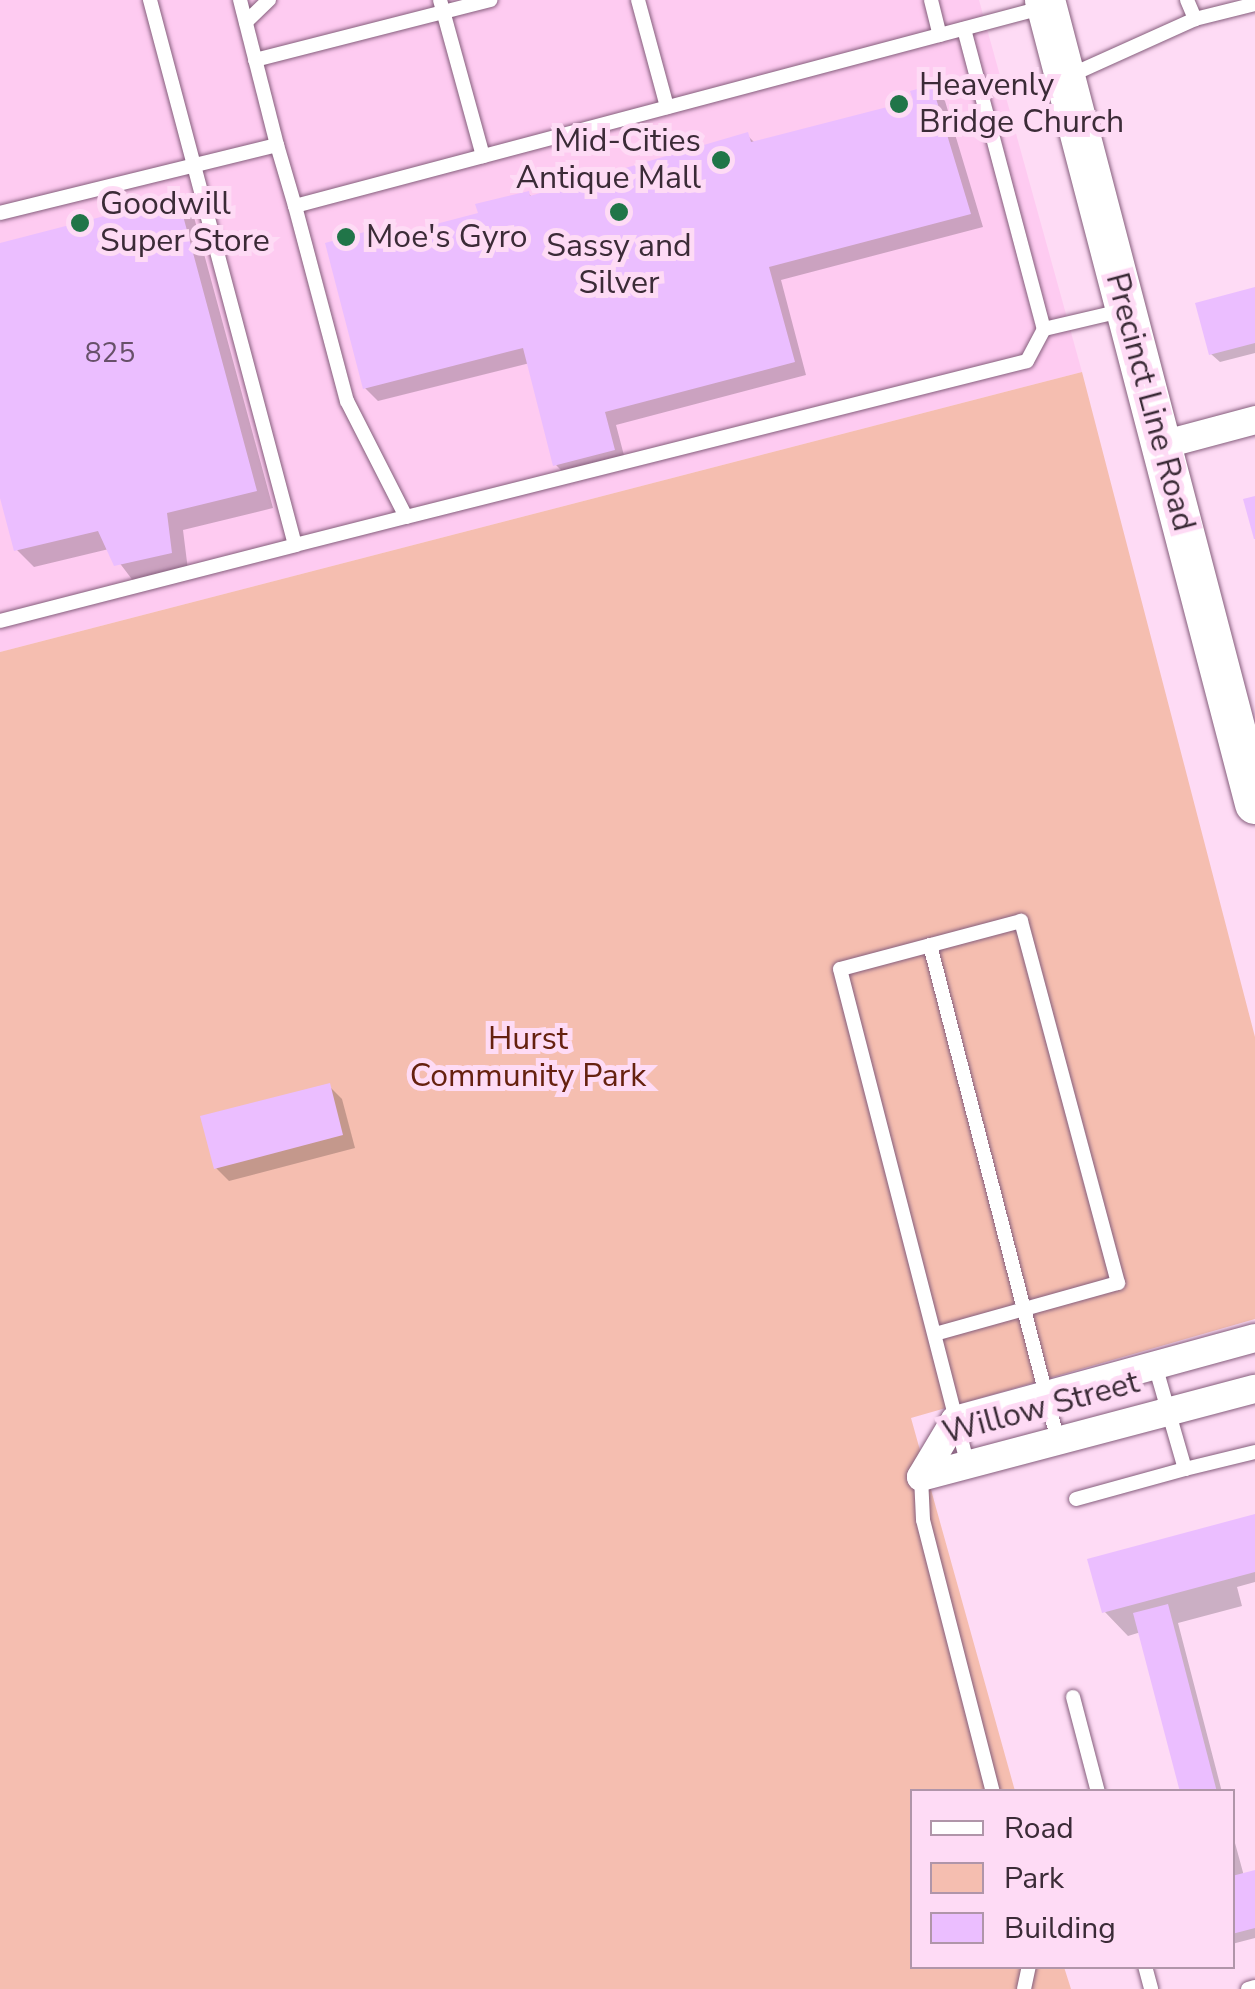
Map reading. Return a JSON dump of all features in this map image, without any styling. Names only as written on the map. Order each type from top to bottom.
[{"type":"main road","name":"Precinct Line Road","points":[[1046,3],[1255,804]]},
{"type":"street","points":[[1162,445],[1255,420]]},
{"type":"street","name":"Willow Street","points":[[921,1477],[955,1420],[1255,1338]]},
{"type":"street","name":"Willow Street","points":[[921,1477],[1255,1388]]},
{"type":"lane","points":[[150,0],[295,546]]},
{"type":"lane","points":[[240,0],[348,401],[406,517]]},
{"type":"lane","points":[[246,22],[268,0]]},
{"type":"lane","points":[[256,60],[441,6],[490,0]]},
{"type":"lane","points":[[638,0],[667,107]]},
{"type":"lane","points":[[931,0],[940,35]]},
{"type":"lane","points":[[1186,0],[1195,19]]},
{"type":"lane","points":[[294,206],[940,35],[1046,3]]},
{"type":"lane","points":[[1066,77],[1195,19],[1255,4]]},
{"type":"lane","points":[[441,6],[483,156]]},
{"type":"lane","points":[[0,621],[1028,361],[1044,329],[964,28]]},
{"type":"lane","points":[[0,213],[278,146]]},
{"type":"lane","points":[[1044,329],[1126,310]]},
{"type":"lane","points":[[934,1334],[1118,1283],[1021,921],[840,969],[955,1420],[967,1462]]},
{"type":"lane","points":[[930,945],[1058,1441]]},
{"type":"lane","points":[[1155,1366],[1185,1469]]},
{"type":"lane","points":[[1076,1499],[1255,1452]]},
{"type":"lane","points":[[921,1477],[924,1520],[991,1789]]},
{"type":"lane","points":[[1073,1697],[1097,1789]]},
{"type":"shaded area","points":[[0,0],[979,0],[1082,372],[0,652]]},
{"type":"green space","name":"Hurst Community Park","points":[[1082,372],[1255,1037],[1255,1319],[911,1418],[1014,1789],[910,1789],[910,1969],[1065,1969],[1071,1989],[0,1989],[0,652]]},
{"type":"building","points":[[932,85],[971,214],[769,267],[795,362],[605,412],[615,450],[553,466],[523,348],[363,389],[325,243],[368,231],[371,241],[478,213],[475,204],[529,191],[530,196],[748,132],[751,142],[899,104],[913,100],[910,91]]},
{"type":"building","points":[[178,197],[257,491],[167,513],[172,553],[114,566],[98,531],[14,551],[0,498],[0,243]]},
{"type":"building","points":[[1255,287],[1255,343],[1209,355],[1195,303]]},
{"type":"building","points":[[1255,496],[1255,539],[1254,539],[1243,499]]},
{"type":"building","points":[[330,1083],[343,1135],[214,1169],[200,1116]]},
{"type":"building","points":[[1255,1514],[1255,1572],[1102,1613],[1087,1559]]},
{"type":"building","points":[[1168,1604],[1216,1789],[1179,1789],[1133,1613]]},
{"type":"building","points":[[1255,1870],[1255,1928],[1235,1933],[1235,1875]]},
{"type":"place","name":"Heavenly Bridge Church","points":[[899,104]]},
{"type":"place","name":"Mid-Cities Antique Mall","points":[[721,160]]},
{"type":"place","name":"Sassy and Silver","points":[[619,212]]},
{"type":"place","name":"Goodwill Super Store","points":[[80,223]]},
{"type":"place","name":"Moe's Gyro","points":[[346,237]]}]
